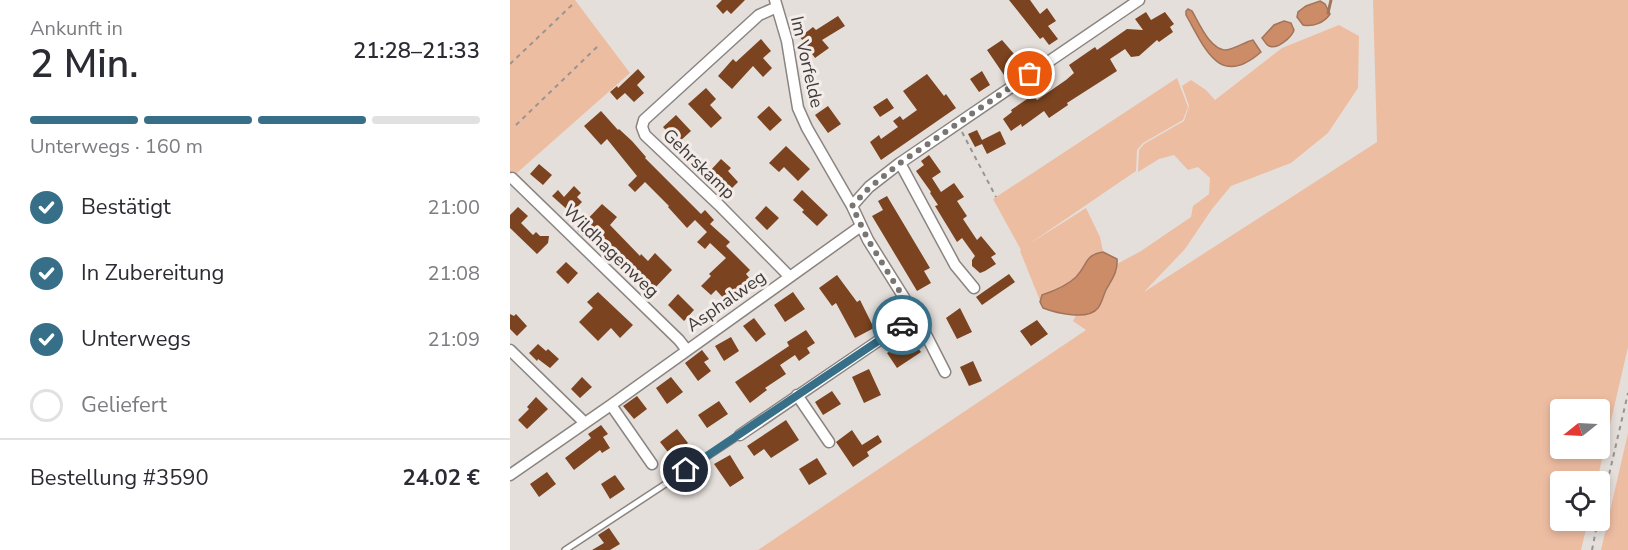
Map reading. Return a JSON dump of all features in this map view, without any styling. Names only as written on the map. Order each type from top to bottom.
[{"type":"street","points":[[852,206],[869,188],[900,163],[1139,0]]},
{"type":"street","name":"Im Vorfelde","points":[[776,3],[788,41],[798,108],[807,128],[945,372]]},
{"type":"street","name":"Gehrskamp","points":[[776,3],[759,15],[644,120],[642,127],[645,135],[789,276]]},
{"type":"street","points":[[900,163],[956,265],[974,288]]},
{"type":"street","name":"Wildhagenweg","points":[[512,178],[686,349]]},
{"type":"street","name":"Asphalweg","points":[[510,475],[861,226]]},
{"type":"street","points":[[741,435],[903,324],[913,313]]},
{"type":"street","points":[[510,351],[585,423]]},
{"type":"street","points":[[797,395],[829,442]]},
{"type":"street","points":[[611,405],[652,464]]},
{"type":"lane","points":[[565,550],[741,435]]},
{"type":"path","points":[[510,64],[573,4]]},
{"type":"path","points":[[516,125],[598,46]]},
{"type":"path","points":[[957,124],[996,197]]},
{"type":"path","points":[[1610,471],[1628,393]]},
{"type":"path","points":[[1592,550],[1596,531]]},
{"type":"shaded area","points":[[510,0],[575,0],[630,73],[510,179]]},
{"type":"shaded area","points":[[1373,0],[1628,0],[1628,347],[1610,425],[1610,399],[1550,399],[1550,459],[1602,459],[1599,471],[1550,471],[1550,531],[1586,531],[1581,550],[758,550],[1086,330],[1073,321],[1076,315],[1082,315],[1099,307],[1115,275],[1117,264],[1141,251],[1191,217],[1193,206],[1209,194],[1210,178],[1198,167],[1188,170],[1174,155],[1159,159],[1138,172],[1139,150],[1144,144],[1184,121],[1189,106],[1182,86],[1191,80],[1206,90],[1215,100],[1282,48],[1339,25],[1359,36],[1358,88],[1328,133],[1291,163],[1231,186],[1185,249],[1144,292],[1377,142]]},
{"type":"shaded area","points":[[1320,1],[1325,4],[1330,14],[1318,24],[1303,25],[1297,17],[1298,12]]},
{"type":"shaded area","points":[[1188,9],[1192,11],[1210,41],[1220,49],[1226,50],[1253,40],[1261,52],[1246,62],[1234,66],[1224,65],[1215,60],[1207,51],[1186,15]]},
{"type":"shaded area","points":[[1284,21],[1291,23],[1293,33],[1280,45],[1272,47],[1268,45],[1262,38],[1274,25]]},
{"type":"shaded area","points":[[1177,78],[1188,107],[1183,120],[1143,143],[1137,150],[1136,171],[1029,244],[1086,208],[1100,237],[1103,251],[1092,255],[1080,272],[1069,282],[1042,295],[1041,303],[1021,250],[993,199]]},
{"type":"shaded area","points":[[1103,252],[1117,259],[1117,268],[1098,308],[1093,312],[1080,315],[1063,314],[1043,308],[1040,302],[1042,295],[1069,283],[1080,273],[1092,255]]},
{"type":"shaded area","points":[[1628,433],[1628,550],[1601,550],[1605,531],[1610,531],[1610,511]]},
{"type":"building","points":[[722,0],[745,0],[731,14],[727,10],[723,14],[716,6]]},
{"type":"building","points":[[1009,0],[1030,0],[1040,14],[1047,8],[1056,21],[1048,26],[1058,39],[1049,45],[1043,37],[1040,39]]},
{"type":"building","points":[[1146,12],[1151,20],[1165,12],[1174,24],[1170,27],[1173,32],[1159,42],[1157,40],[1139,56],[1131,57],[1125,49],[1110,59],[1117,71],[1067,103],[1068,105],[1049,118],[1044,111],[1022,127],[1021,124],[1011,131],[1003,119],[1012,112],[1011,110],[1033,95],[1037,100],[1066,80],[1074,73],[1069,65],[1095,47],[1097,50],[1127,29],[1143,30],[1135,19]]},
{"type":"building","points":[[838,16],[845,26],[822,40],[829,48],[815,58],[800,37],[813,27],[816,30]]},
{"type":"building","points":[[761,39],[771,51],[763,58],[772,68],[763,77],[753,66],[732,89],[718,76],[733,59],[736,62]]},
{"type":"building","points":[[1002,40],[1022,63],[1004,75],[987,50]]},
{"type":"building","points":[[638,69],[645,77],[637,85],[644,93],[634,102],[625,93],[617,100],[610,92],[617,86],[618,88]]},
{"type":"building","points":[[982,71],[990,85],[979,92],[970,79]]},
{"type":"building","points":[[927,74],[956,108],[881,160],[870,142],[879,135],[881,139],[898,127],[893,121],[900,116],[903,120],[917,110],[903,91]]},
{"type":"building","points":[[706,88],[716,99],[710,105],[722,118],[711,128],[688,104]]},
{"type":"building","points":[[887,98],[894,108],[880,117],[873,107]]},
{"type":"building","points":[[769,106],[782,120],[770,131],[757,117]]},
{"type":"building","points":[[828,106],[841,124],[828,133],[815,115]]},
{"type":"building","points":[[601,111],[701,214],[705,210],[714,220],[710,224],[730,242],[726,246],[750,270],[746,274],[751,280],[726,301],[716,290],[711,295],[701,286],[711,276],[709,274],[726,258],[710,243],[705,249],[697,242],[707,232],[695,220],[687,228],[645,182],[635,192],[628,185],[637,176],[607,139],[601,145],[584,126]]},
{"type":"building","points":[[676,115],[691,131],[678,143],[663,127]]},
{"type":"building","points":[[977,130],[982,140],[1000,131],[1006,144],[987,154],[982,144],[975,147],[968,134]]},
{"type":"building","points":[[786,146],[810,169],[798,181],[784,167],[779,172],[769,163]]},
{"type":"building","points":[[929,155],[941,172],[932,178],[941,192],[954,183],[964,197],[957,201],[967,216],[963,219],[977,240],[981,236],[996,254],[991,257],[996,264],[985,271],[980,273],[972,266],[975,256],[962,238],[957,242],[935,206],[938,205],[931,192],[916,171],[924,165],[921,161]]},
{"type":"building","points":[[721,159],[731,168],[728,171],[738,182],[731,189],[710,171]]},
{"type":"building","points":[[539,164],[552,175],[543,185],[530,174]]},
{"type":"building","points":[[574,186],[581,193],[577,197],[582,202],[571,213],[552,196],[558,190],[564,197]]},
{"type":"building","points":[[802,190],[828,215],[817,226],[793,200]]},
{"type":"building","points":[[887,196],[930,268],[924,271],[931,283],[917,291],[872,216],[883,210],[878,201]]},
{"type":"building","points":[[602,204],[617,217],[610,225],[640,256],[641,254],[648,261],[655,253],[672,270],[652,291],[609,252],[611,250],[589,230],[583,236],[577,230]]},
{"type":"building","points":[[766,206],[779,218],[767,230],[755,218]]},
{"type":"building","points":[[518,207],[528,216],[521,223],[533,235],[536,232],[540,236],[549,236],[548,243],[537,254],[510,228],[510,215]]},
{"type":"building","points":[[566,262],[578,273],[568,284],[556,272]]},
{"type":"building","points":[[1009,274],[1015,282],[982,305],[976,297]]},
{"type":"building","points":[[837,275],[857,302],[860,300],[874,328],[855,338],[836,303],[832,306],[819,288]]},
{"type":"building","points":[[598,292],[633,325],[620,338],[611,328],[598,341],[579,322],[593,308],[587,302]]},
{"type":"building","points":[[793,292],[805,309],[785,322],[774,305]]},
{"type":"building","points":[[678,294],[694,310],[684,321],[668,305]]},
{"type":"building","points":[[960,308],[972,332],[957,339],[946,318]]},
{"type":"building","points":[[510,314],[514,316],[516,314],[527,326],[517,336],[510,329]]},
{"type":"building","points":[[754,318],[766,334],[756,342],[743,326]]},
{"type":"building","points":[[1037,320],[1048,334],[1031,346],[1020,331]]},
{"type":"building","points":[[806,330],[815,343],[807,348],[810,353],[799,361],[795,355],[780,365],[786,374],[765,388],[767,390],[750,403],[735,382],[789,346],[787,342]]},
{"type":"building","points":[[731,337],[739,351],[724,361],[715,346]]},
{"type":"building","points":[[910,337],[921,352],[897,368],[887,353]]},
{"type":"building","points":[[538,344],[559,359],[550,368],[538,359],[537,361],[529,353]]},
{"type":"building","points":[[702,350],[709,359],[704,362],[711,371],[698,381],[685,363]]},
{"type":"building","points":[[973,361],[982,381],[969,386],[960,367]]},
{"type":"building","points":[[869,369],[881,395],[864,403],[852,377]]},
{"type":"building","points":[[582,377],[592,387],[580,398],[571,389]]},
{"type":"building","points":[[671,377],[683,392],[667,404],[656,388]]},
{"type":"building","points":[[832,391],[841,404],[823,415],[815,402]]},
{"type":"building","points":[[637,396],[647,409],[634,419],[623,406]]},
{"type":"building","points":[[536,397],[548,409],[527,429],[518,420],[529,409],[527,407]]},
{"type":"building","points":[[719,401],[728,414],[707,428],[698,415]]},
{"type":"building","points":[[786,420],[799,440],[771,458],[764,449],[754,456],[747,446]]},
{"type":"building","points":[[601,425],[608,434],[603,437],[610,448],[602,453],[600,450],[574,470],[565,458],[591,438],[588,434]]},
{"type":"building","points":[[677,429],[688,443],[671,456],[660,442]]},
{"type":"building","points":[[852,430],[862,445],[878,435],[882,442],[867,452],[869,456],[853,467],[836,442]]},
{"type":"building","points":[[730,455],[744,478],[730,487],[714,464]]},
{"type":"building","points":[[817,458],[827,474],[809,485],[799,469]]},
{"type":"building","points":[[547,472],[556,484],[539,497],[530,484]]},
{"type":"building","points":[[615,475],[625,489],[610,499],[601,484]]},
{"type":"building","points":[[609,528],[620,544],[610,550],[592,550],[604,543],[598,535]]},
{"type":"waterway","points":[[1328,13],[1331,0]]},
{"type":"way so far","points":[[902,325],[913,313],[868,240],[852,206],[869,188],[900,163],[1030,74]]},
{"type":"route","points":[[686,470],[902,325]]}]
